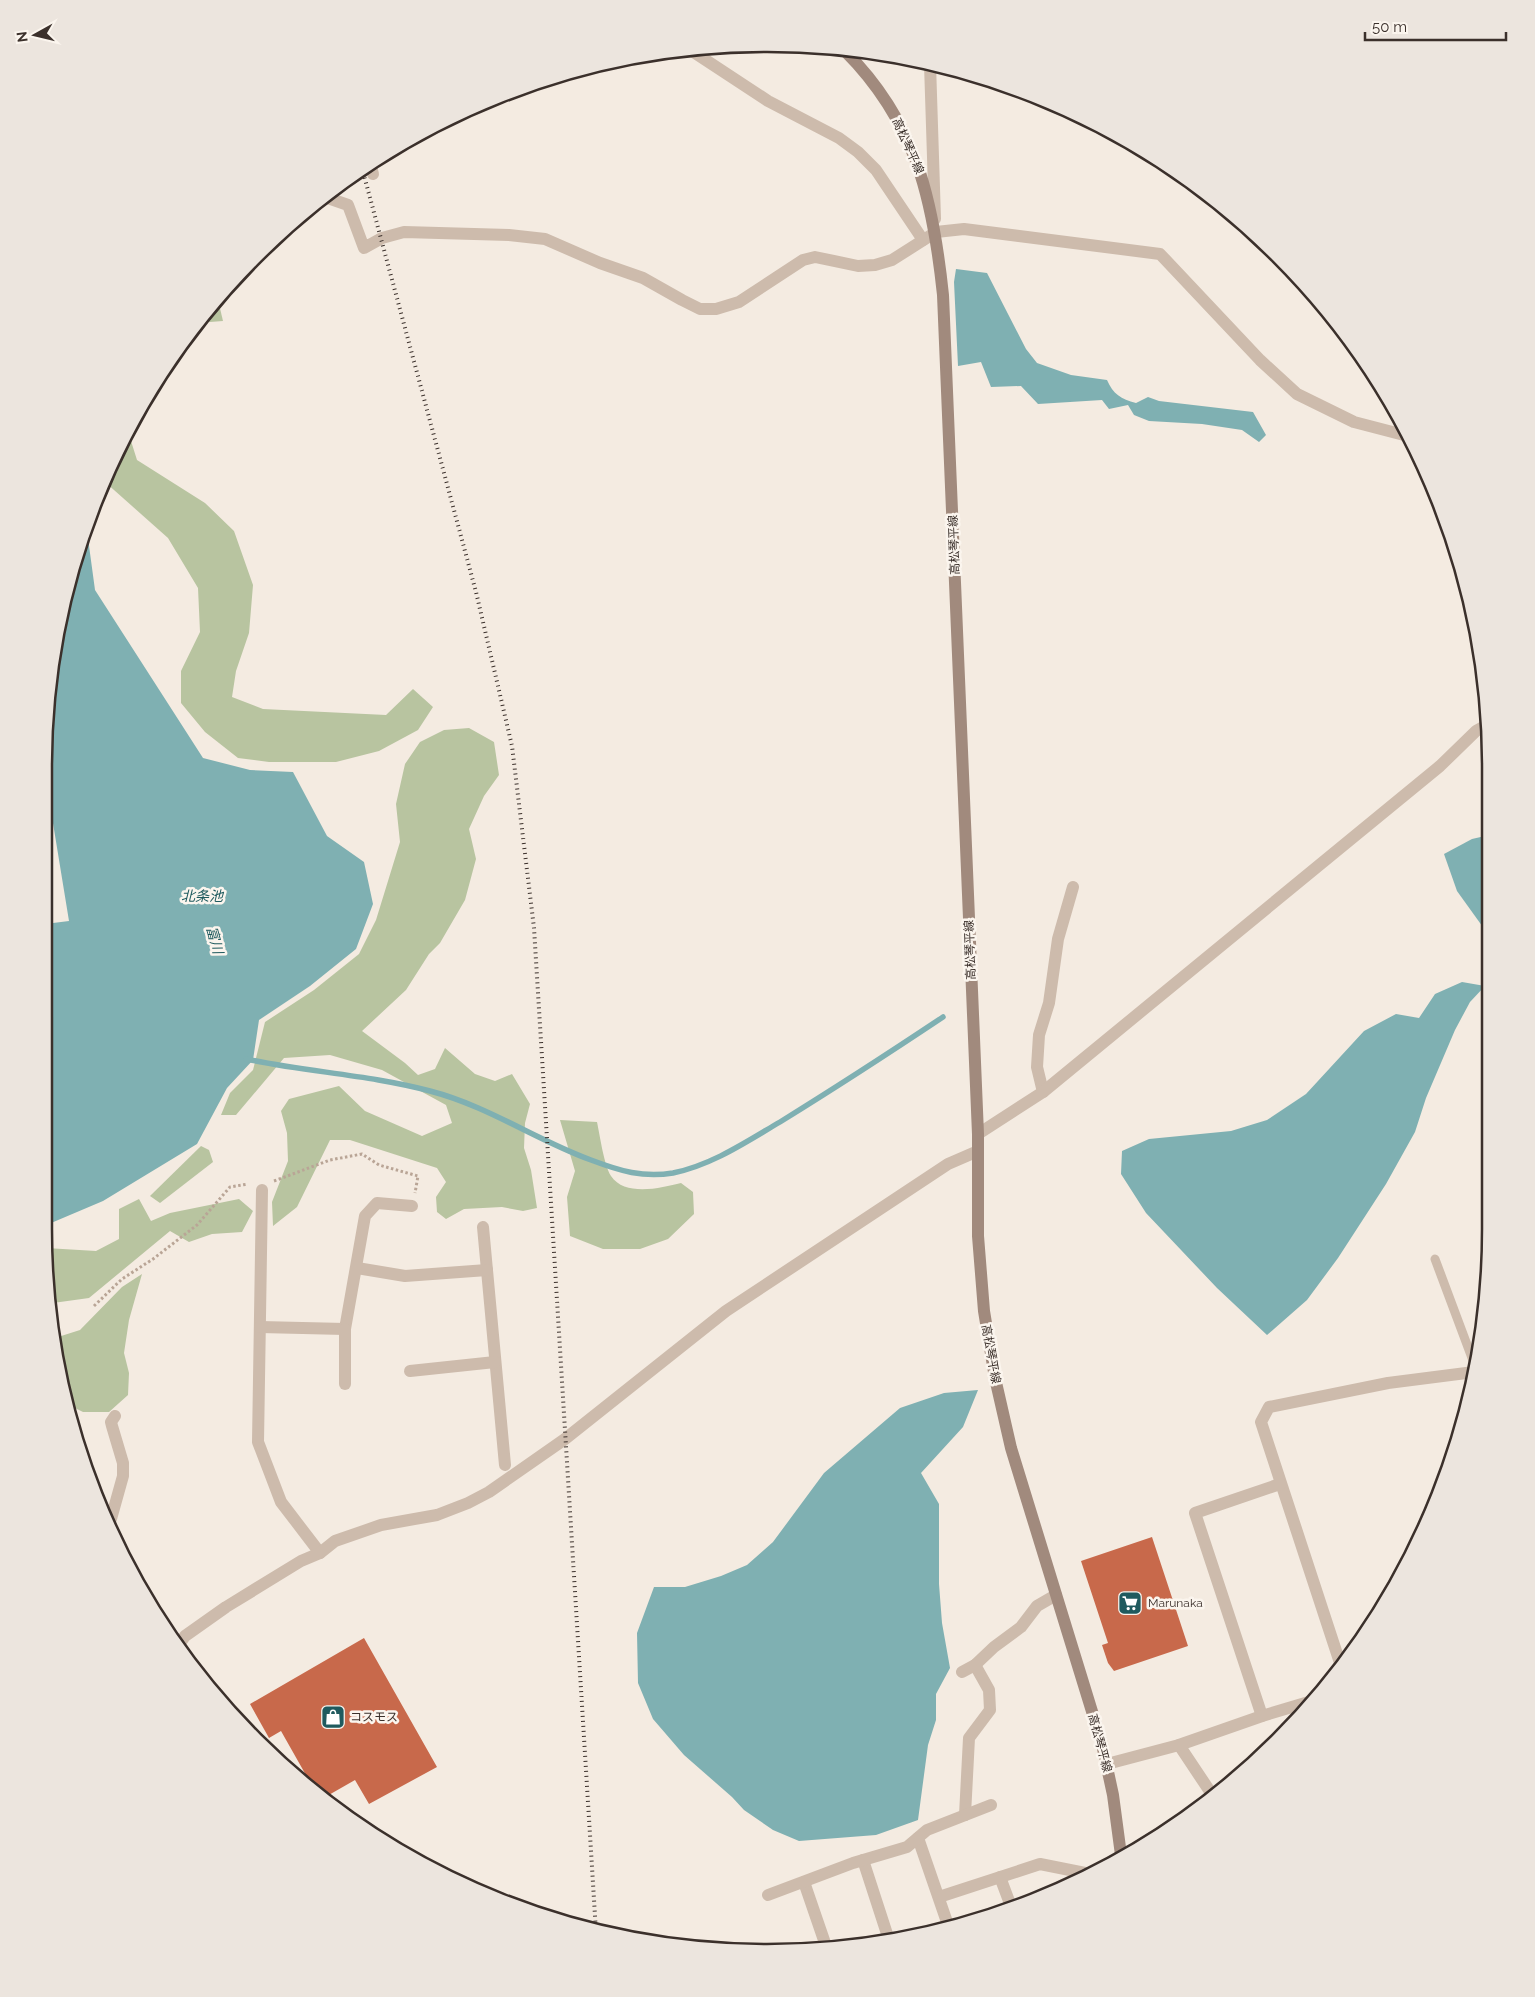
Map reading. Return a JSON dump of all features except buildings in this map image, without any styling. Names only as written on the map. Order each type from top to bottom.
[{"type":"main road","name":"高松琴平線","points":[[852,58],[884,97],[901,127],[918,166],[927,193],[936,232],[944,294],[978,1134],[978,1236],[984,1311],[1011,1448],[1107,1764],[1120,1851]]},
{"type":"street","points":[[700,56],[768,101],[839,138],[858,152],[876,170],[924,240]]},
{"type":"street","points":[[930,72],[936,232]]},
{"type":"street","points":[[333,200],[348,205],[364,248],[382,238],[404,232],[509,235],[544,239],[600,263],[643,278],[700,309],[716,309],[739,302],[803,260],[815,257],[858,266],[875,265],[892,260],[936,232],[964,229],[1160,254],[1260,360],[1296,394],[1354,422],[1400,434]]},
{"type":"street","points":[[978,1134],[1043,1092],[1440,766],[1481,728]]},
{"type":"street","points":[[1043,1092],[1037,1067],[1039,1035],[1049,1003],[1058,939],[1073,887]]},
{"type":"street","points":[[182,1640],[226,1607],[301,1561],[320,1553],[335,1542],[382,1525],[437,1515],[468,1503],[489,1492],[565,1439],[726,1311],[948,1164],[978,1151]]},
{"type":"street","points":[[262,1190],[258,1442],[281,1502],[320,1553]]},
{"type":"street","points":[[345,1384],[345,1329],[365,1216],[377,1203],[412,1206]]},
{"type":"street","points":[[483,1227],[505,1465]]},
{"type":"street","points":[[357,1268],[405,1276],[488,1270]]},
{"type":"street","points":[[260,1327],[345,1329]]},
{"type":"street","points":[[410,1371],[495,1362]]},
{"type":"street","points":[[1339,1660],[1261,1422],[1269,1407],[1388,1383],[1468,1373]]},
{"type":"street","points":[[112,1515],[123,1476],[123,1463],[111,1422],[115,1416]]},
{"type":"street","points":[[1262,1716],[1195,1513],[1280,1484]]},
{"type":"street","points":[[962,1672],[975,1665],[994,1647],[1021,1627],[1037,1606],[1056,1595]]},
{"type":"street","points":[[965,1815],[969,1738],[990,1710],[989,1690],[975,1665]]},
{"type":"street","points":[[1107,1764],[1179,1745],[1302,1704]]},
{"type":"street","points":[[1179,1745],[1210,1791]]},
{"type":"street","points":[[768,1895],[863,1860],[907,1847],[927,1830],[991,1805]]},
{"type":"street","points":[[918,1838],[947,1921]]},
{"type":"street","points":[[863,1860],[887,1934]]},
{"type":"street","points":[[939,1897],[1040,1864],[1081,1872]]},
{"type":"street","points":[[1000,1877],[1009,1902]]},
{"type":"street","points":[[804,1882],[825,1942]]},
{"type":"lane","points":[[1435,1259],[1471,1355]]},
{"type":"green space","points":[[220,308],[223,321],[208,322]]},
{"type":"green space","points":[[131,441],[137,460],[205,503],[234,531],[253,585],[249,633],[236,671],[232,697],[263,709],[386,715],[413,689],[433,707],[418,730],[379,751],[336,762],[269,762],[238,758],[205,732],[181,703],[181,671],[200,632],[198,588],[168,538],[110,487]]},
{"type":"green space","points":[[469,728],[494,742],[499,775],[484,796],[469,829],[476,859],[465,900],[440,943],[429,954],[406,990],[362,1031],[418,1075],[435,1069],[445,1048],[475,1074],[495,1081],[512,1074],[530,1104],[525,1123],[524,1148],[531,1170],[537,1208],[523,1211],[502,1207],[464,1209],[446,1219],[437,1212],[436,1197],[446,1182],[437,1168],[350,1140],[330,1140],[297,1207],[273,1226],[272,1202],[288,1161],[287,1133],[281,1111],[289,1099],[339,1086],[365,1111],[422,1136],[452,1123],[446,1105],[382,1070],[330,1055],[284,1058],[236,1115],[221,1115],[230,1093],[253,1070],[265,1022],[314,990],[359,954],[376,920],[400,842],[396,804],[405,764],[420,742],[444,730]]},
{"type":"green space","points":[[560,1120],[597,1122],[606,1165],[617,1183],[634,1189],[654,1189],[681,1183],[693,1192],[694,1214],[668,1239],[640,1249],[603,1249],[570,1236],[567,1197],[575,1171]]},
{"type":"green space","points":[[201,1146],[209,1150],[213,1162],[160,1203],[150,1196]]},
{"type":"green space","points":[[139,1199],[151,1221],[170,1213],[239,1199],[253,1211],[242,1232],[212,1234],[189,1242],[170,1231],[89,1298],[57,1302],[53,1248],[96,1251],[119,1239],[119,1209]]},
{"type":"green space","points":[[142,1274],[129,1320],[124,1353],[129,1373],[128,1395],[109,1412],[83,1412],[75,1408],[66,1369],[61,1336],[80,1330],[122,1287]]},
{"type":"water","points":[[956,269],[987,273],[1026,349],[1037,363],[1071,375],[1107,380],[1118,395],[1136,403],[1148,397],[1159,401],[1253,412],[1266,435],[1259,442],[1242,430],[1202,424],[1149,421],[1134,415],[1128,405],[1109,409],[1102,400],[1038,404],[1021,386],[991,387],[981,362],[958,366],[954,282]]},
{"type":"water","name":"北条池","points":[[89,543],[95,590],[203,758],[250,770],[293,772],[327,836],[364,862],[373,904],[356,949],[310,986],[259,1020],[253,1060],[227,1088],[197,1144],[103,1201],[52,1223],[52,923],[69,921],[52,817],[54,721],[66,628]]},
{"type":"water","points":[[1482,837],[1482,926],[1457,891],[1444,854],[1472,839]]},
{"type":"water","points":[[1462,982],[1482,985],[1482,989],[1470,1002],[1455,1030],[1426,1098],[1415,1132],[1386,1184],[1338,1258],[1307,1300],[1267,1335],[1217,1288],[1146,1213],[1121,1174],[1122,1151],[1149,1139],[1231,1131],[1267,1120],[1306,1094],[1364,1031],[1396,1014],[1419,1018],[1435,994]]},
{"type":"water","points":[[978,1390],[963,1427],[921,1473],[939,1504],[939,1584],[942,1623],[950,1668],[936,1694],[936,1720],[928,1745],[918,1820],[876,1835],[799,1841],[773,1830],[744,1810],[684,1755],[653,1719],[638,1683],[637,1633],[654,1587],[685,1587],[721,1576],[747,1565],[773,1542],[824,1473],[900,1408],[944,1393]]},
{"type":"waterway","points":[[246,1059],[385,1081],[430,1091],[472,1105],[551,1143],[602,1164],[622,1170],[652,1175],[673,1173],[687,1169],[715,1159],[741,1145],[943,1017]]},
{"type":"railway","points":[[364,177],[476,592],[512,746],[534,928],[595,1923]]},
{"type":"place","name":"Marunaka","points":[[1130,1603]]},
{"type":"place","name":"コスモス","points":[[333,1717]]},
{"type":"water label","name":"富川","points":[[215,940]]}]
